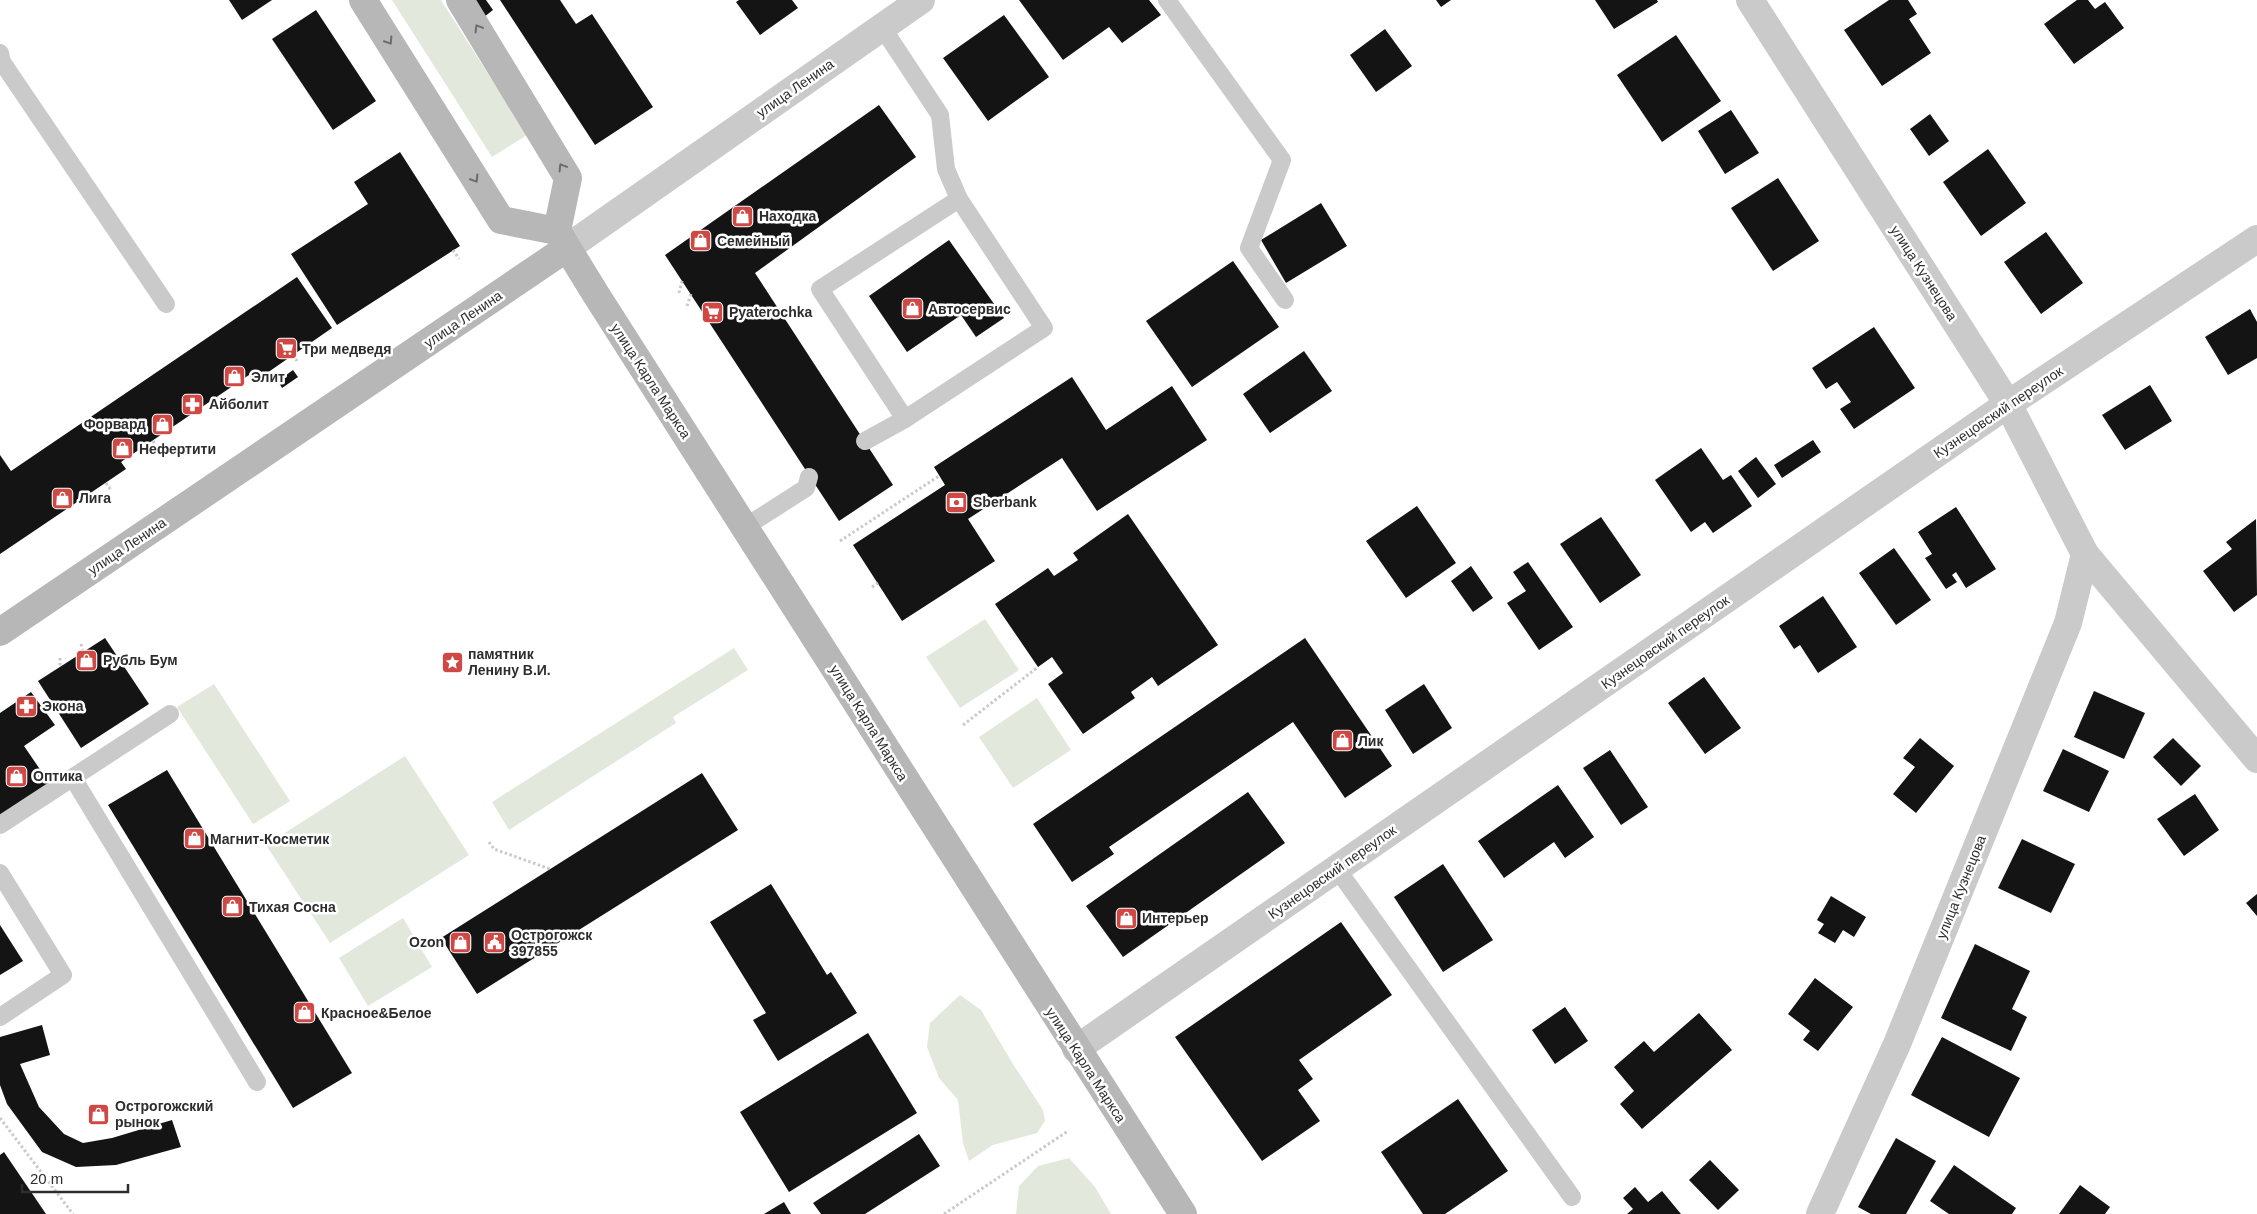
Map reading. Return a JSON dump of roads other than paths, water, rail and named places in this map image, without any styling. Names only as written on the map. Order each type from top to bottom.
[{"type":"main road","points":[[363,0],[501,220],[562,239],[568,178],[460,0]]},
{"type":"main road","name":"улица Карла Маркса","points":[[562,239],[1076,1049],[1183,1214]]},
{"type":"main road","name":"улица Ленина","points":[[0,632],[562,239]]},
{"type":"street","name":"улица Ленина","points":[[562,239],[882,28],[921,0]]},
{"type":"street","name":"улица Кузнецова","points":[[1750,0],[2008,404],[2085,554],[2257,759]]},
{"type":"street","name":"Кузнецовский переулок","points":[[1076,1049],[2008,404],[2257,239]]},
{"type":"street","name":"улица Кузнецова","points":[[1820,1214],[1897,1044],[2068,623],[2085,554]]},
{"type":"lane","points":[[1167,0],[1282,160],[1249,248],[1285,300]]},
{"type":"lane","points":[[865,441],[905,419],[1044,328],[959,198],[946,169],[940,115],[882,28]]},
{"type":"lane","points":[[0,53],[2,62],[166,304]]},
{"type":"lane","points":[[905,419],[820,289],[959,198]]},
{"type":"lane","points":[[745,527],[806,488],[809,477]]},
{"type":"lane","points":[[0,826],[170,714]]},
{"type":"lane","points":[[73,778],[257,1082]]},
{"type":"lane","points":[[1337,869],[1572,1197]]},
{"type":"lane","points":[[0,873],[63,974],[0,1017]]},
{"type":"place","name":"Находка","points":[[743,216]]},
{"type":"place","name":"Семейный","points":[[701,241]]},
{"type":"place","name":"Автосервис","points":[[912,309]]},
{"type":"place","name":"Pyaterochka","points":[[713,312]]},
{"type":"place","name":"Три медведя","points":[[286,349]]},
{"type":"place","name":"Элит","points":[[235,377]]},
{"type":"place","name":"Айболит","points":[[193,404]]},
{"type":"place","name":"Форвард","points":[[162,424]]},
{"type":"place","name":"Нефертити","points":[[123,449]]},
{"type":"place","name":"Лига","points":[[63,498]]},
{"type":"place","name":"Sberbank","points":[[957,502]]},
{"type":"place","name":"Рубль Бум","points":[[87,660]]},
{"type":"place","name":"памятник Ленину В.И.","points":[[452,662]]},
{"type":"place","name":"Экона","points":[[26,706]]},
{"type":"place","name":"Лик","points":[[1342,741]]},
{"type":"place","name":"Оптика","points":[[17,776]]},
{"type":"place","name":"Магнит-Косметик","points":[[194,839]]},
{"type":"place","name":"Тихая Сосна","points":[[233,907]]},
{"type":"place","name":"Интерьер","points":[[1126,918]]},
{"type":"place","name":"Ozon","points":[[460,942]]},
{"type":"place","name":"Острогожск 397855","points":[[495,943]]},
{"type":"place","name":"Красное&Белое","points":[[305,1013]]},
{"type":"place","name":"Острогожский рынок","points":[[99,1114]]}]
